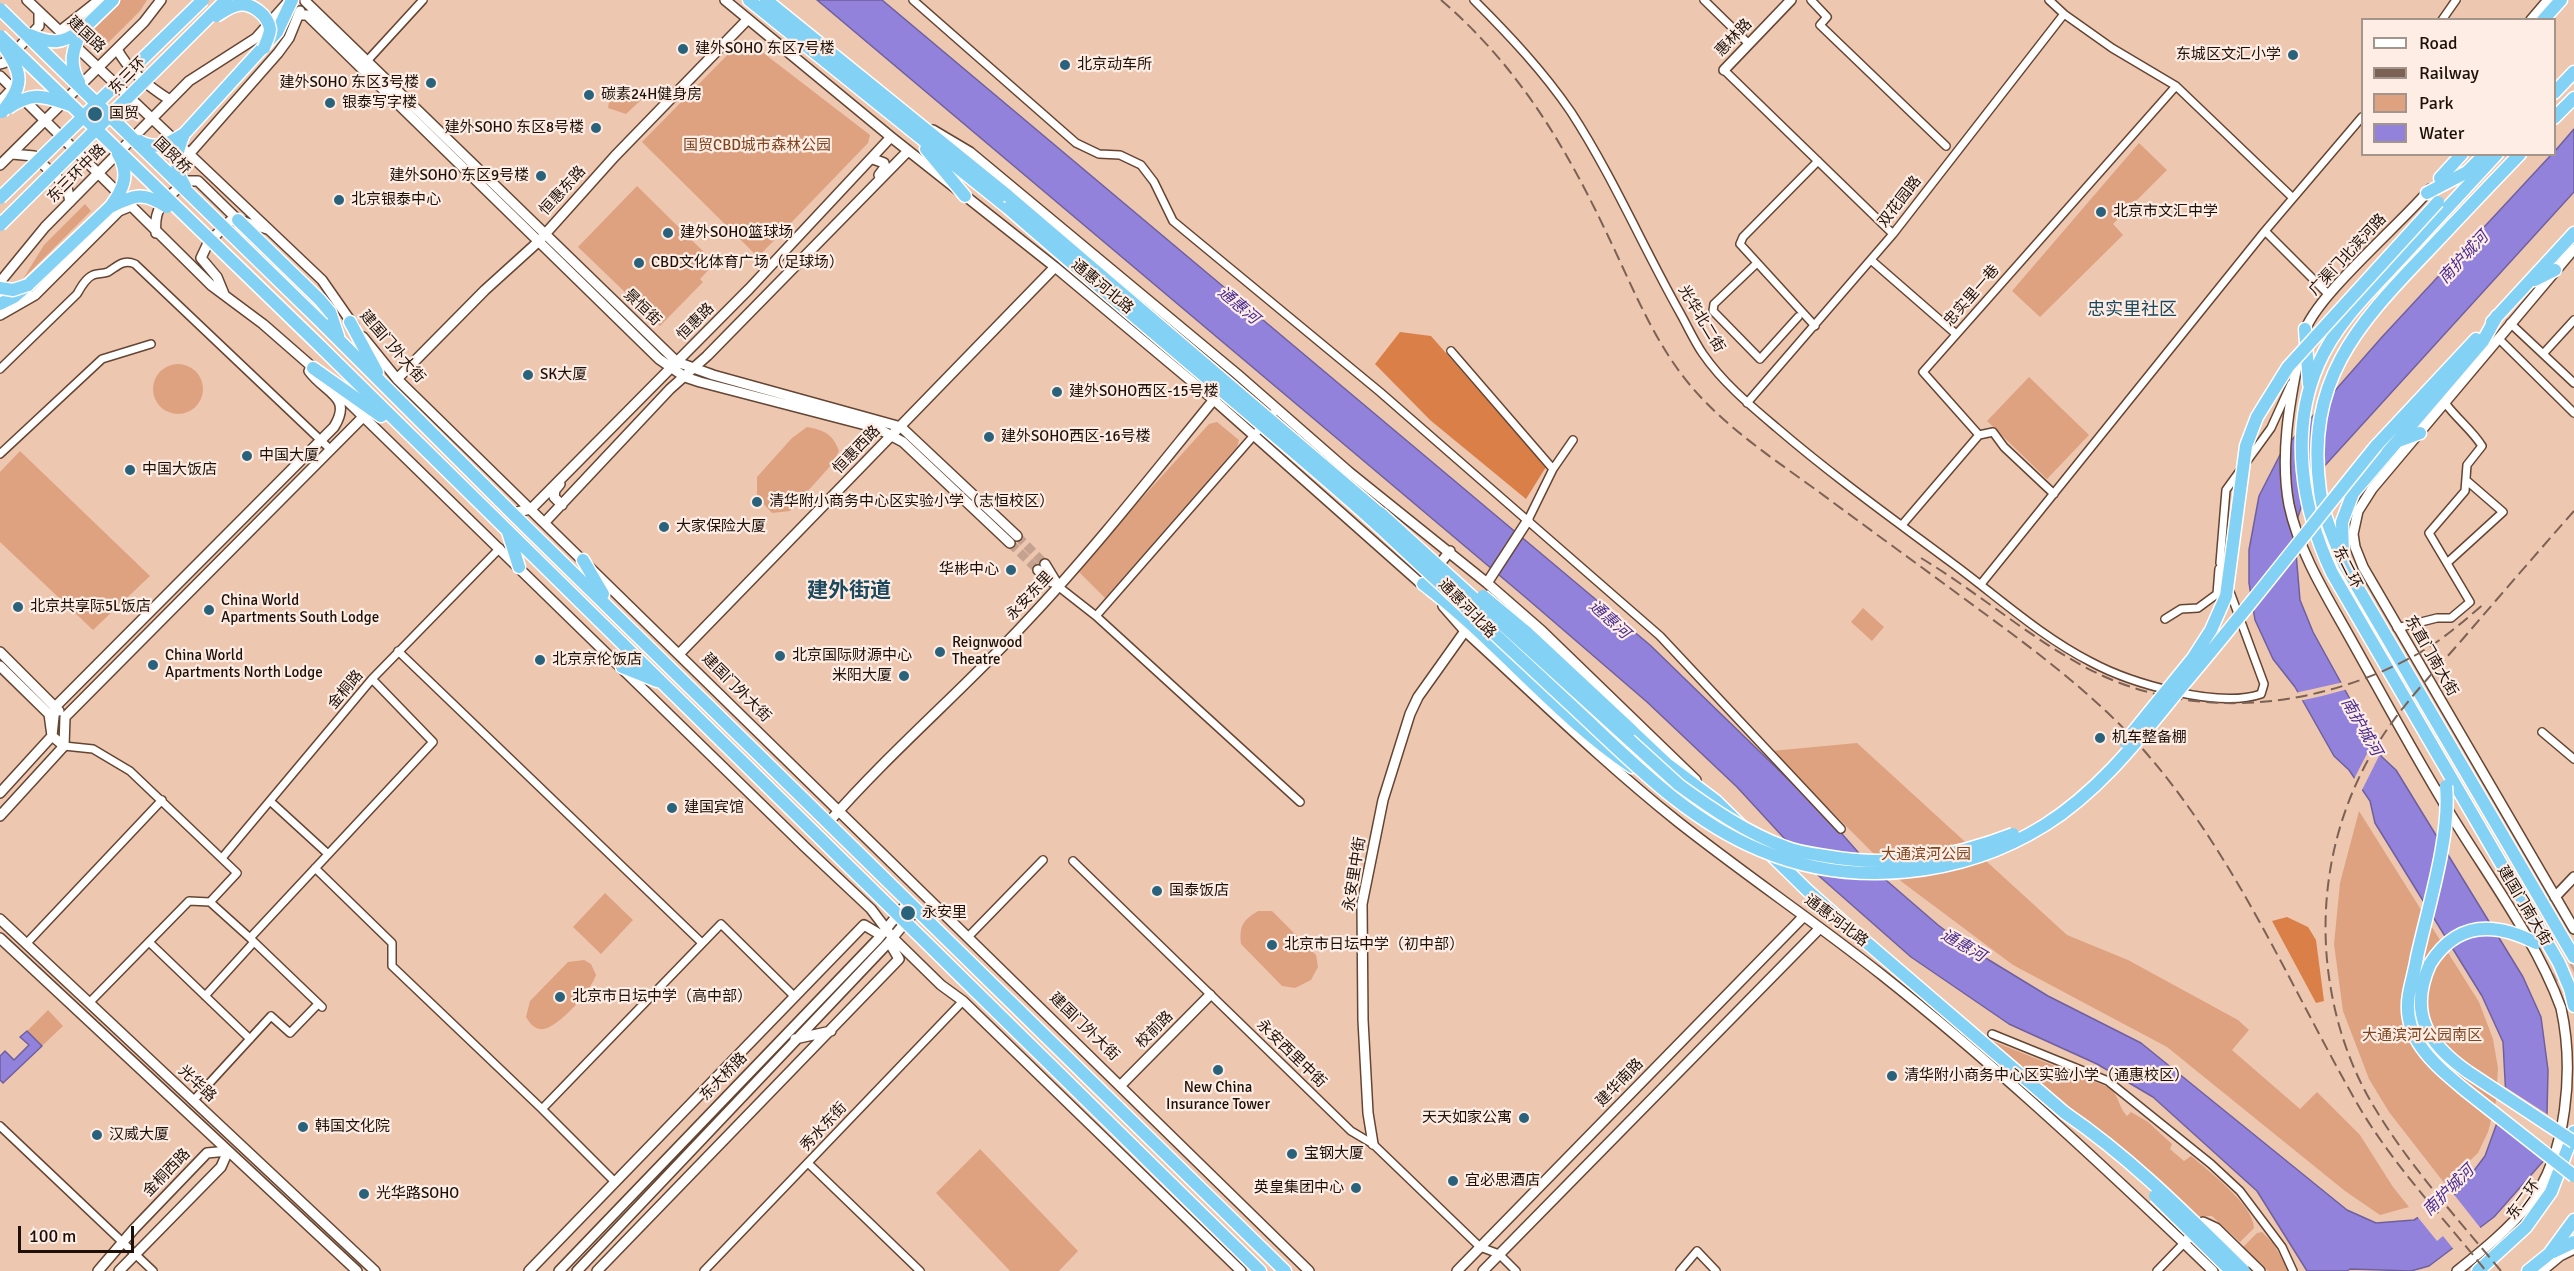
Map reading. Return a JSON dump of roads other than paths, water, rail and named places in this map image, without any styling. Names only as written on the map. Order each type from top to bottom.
[{"type":"highway","points":[[25,33],[41,40],[60,43],[81,31],[113,0]]},
{"type":"highway","name":"东三环","points":[[2,224],[225,0]]},
{"type":"highway","points":[[125,132],[152,147],[164,146],[184,134],[277,33],[298,0]]},
{"type":"highway","points":[[739,0],[779,25]]},
{"type":"highway","name":"通惠河北路","points":[[749,0],[908,127],[1008,202],[1525,631],[1667,764],[1716,801],[1807,890],[2065,1113]]},
{"type":"highway","name":"通惠河北路","points":[[768,0],[906,113],[1378,526],[1656,784]]},
{"type":"highway","points":[[2545,18],[2561,0]]},
{"type":"highway","name":"东三环","points":[[0,198],[200,2]]},
{"type":"highway","points":[[195,30],[233,6],[248,5],[257,9],[267,20],[270,28],[264,48]]},
{"type":"highway","name":"国贸桥","points":[[0,9],[323,324]]},
{"type":"highway","points":[[81,31],[72,53],[71,64],[74,74],[86,93]]},
{"type":"highway","points":[[0,38],[74,106],[188,221],[321,347],[1260,1271]]},
{"type":"highway","points":[[0,38],[18,67],[20,85],[1,110]]},
{"type":"highway","points":[[2556,84],[2574,70]]},
{"type":"highway","points":[[2556,91],[2574,70]]},
{"type":"highway","points":[[1,110],[30,96],[46,97],[74,106]]},
{"type":"highway","points":[[2556,116],[2574,98]]},
{"type":"highway","points":[[908,127],[965,196]]},
{"type":"highway","points":[[184,134],[178,149],[176,164],[193,198]]},
{"type":"highway","points":[[0,304],[14,297],[28,285],[110,207],[123,190],[126,181],[120,158],[110,143]]},
{"type":"highway","points":[[2440,178],[2460,156]]},
{"type":"highway","points":[[1380,513],[1657,766],[1687,791],[1730,820],[1785,848],[1849,860],[1895,862],[1944,856],[1967,850],[2034,824],[2083,788],[2108,762],[2193,658],[2211,630],[2226,596],[2246,446],[2257,417],[2288,367],[2438,202],[2483,156]]},
{"type":"highway","name":"东二环","points":[[2495,156],[2346,319],[2330,342],[2310,391],[2304,423],[2302,460],[2306,503],[2318,544],[2348,602],[2559,963],[2570,989],[2574,1006]]},
{"type":"highway","name":"东二环","points":[[2518,156],[2368,315],[2336,366],[2319,424],[2320,492],[2331,533],[2344,564],[2574,957]]},
{"type":"highway","points":[[2427,194],[2467,172]]},
{"type":"highway","points":[[110,207],[133,197],[149,196],[188,221]]},
{"type":"highway","points":[[238,220],[320,300],[330,312],[339,340]]},
{"type":"highway","points":[[1423,584],[1460,612],[1603,748],[1729,836],[1773,855],[1802,864],[1837,870],[1872,873],[1936,868],[1974,858],[2016,841],[2070,808],[2106,775],[2194,673],[2376,446],[2574,233]]},
{"type":"highway","points":[[2526,285],[2555,270]]},
{"type":"highway","points":[[0,288],[13,290],[28,285]]},
{"type":"highway","points":[[2344,564],[2342,522],[2354,493],[2394,443],[2462,367],[2483,341],[2497,316]]},
{"type":"highway","points":[[350,322],[384,384]]},
{"type":"highway","name":"建国门外大街","points":[[323,324],[512,513],[1285,1271]]},
{"type":"highway","points":[[2305,329],[2310,391]]},
{"type":"highway","points":[[314,368],[408,435]]},
{"type":"highway","points":[[2394,443],[2420,433]]},
{"type":"highway","points":[[508,531],[519,567]]},
{"type":"highway","points":[[583,560],[613,611]]},
{"type":"highway","points":[[622,667],[663,684]]},
{"type":"highway","points":[[2427,736],[2446,786],[2445,830],[2408,995],[2409,1025],[2423,1051],[2465,1090],[2574,1176]]},
{"type":"highway","points":[[2559,963],[2536,943],[2516,932],[2501,929],[2472,930],[2446,943],[2430,964],[2420,992],[2420,1009],[2424,1024],[2441,1050],[2468,1072],[2574,1142]]},
{"type":"highway","points":[[2065,1113],[2119,1161],[2231,1271]]},
{"type":"highway","points":[[2065,1113],[2101,1138],[2149,1179],[2244,1271]]},
{"type":"highway","name":"东二环","points":[[2478,1271],[2526,1227],[2550,1192],[2574,1132]]},
{"type":"highway","points":[[2549,1254],[2574,1220]]},
{"type":"highway","points":[[2528,1271],[2549,1254],[2574,1242]]},
{"type":"street","name":"建国路","points":[[27,0],[152,118]]},
{"type":"street","points":[[60,31],[99,0]]},
{"type":"street","points":[[0,165],[144,22],[161,0]]},
{"type":"street","points":[[190,153],[289,38],[299,15],[298,0]]},
{"type":"street","name":"景恒街","points":[[298,0],[368,60],[655,356],[674,365],[901,427],[1014,539],[903,442],[892,435],[685,377],[674,365]]},
{"type":"street","name":"东三环中路","points":[[0,282],[45,228],[189,81],[256,38],[298,0]]},
{"type":"street","points":[[368,60],[423,0]]},
{"type":"street","name":"通惠河北路","points":[[724,0],[908,151],[1055,267],[1214,400],[1423,584],[1465,631],[1617,769],[1677,821],[1881,974],[2000,1072],[2184,1243]]},
{"type":"street","points":[[913,0],[1076,143],[1099,154],[1120,155],[1141,165],[1154,182],[1173,221],[1371,385],[1660,636],[1841,829]]},
{"type":"street","name":"光华北二街","points":[[1474,0],[1534,62],[1570,112],[1601,163],[1659,276],[1704,354],[1747,402],[1816,461],[2043,633],[2092,663],[2141,683],[2192,696],[2210,698],[2251,697],[2261,694],[2264,684],[2244,635],[2220,563]]},
{"type":"street","points":[[1704,0],[1749,44]]},
{"type":"street","name":"惠林路","points":[[1724,70],[1791,0]]},
{"type":"street","points":[[1810,0],[1827,17],[1820,25],[1946,146]]},
{"type":"street","points":[[2049,0],[2063,13],[2112,48],[2176,86],[2294,198]]},
{"type":"street","points":[[2443,18],[2456,0]]},
{"type":"street","points":[[2533,18],[2548,0]]},
{"type":"street","points":[[0,63],[4,63],[39,26],[39,12]]},
{"type":"street","name":"双花园路","points":[[1747,402],[1893,234],[2063,13]]},
{"type":"street","name":"景恒街","points":[[299,15],[307,15],[541,238]]},
{"type":"street","name":"恒惠东路","points":[[397,379],[485,290],[541,238],[615,156],[747,20]]},
{"type":"street","points":[[117,49],[123,60],[152,89],[170,100]]},
{"type":"street","points":[[1724,70],[1893,234]]},
{"type":"street","points":[[0,76],[212,286],[292,348],[364,416],[805,848],[871,909],[891,940],[941,985],[963,1001],[1241,1271]]},
{"type":"street","name":"忠实里一巷","points":[[1979,435],[1923,372],[2176,86]]},
{"type":"street","points":[[1,110],[12,89]]},
{"type":"street","name":"通惠河北路","points":[[906,113],[970,152],[1237,374],[1349,472],[1450,551],[1542,631],[1716,801]]},
{"type":"street","name":"建国门外大街","points":[[152,118],[322,280],[350,322],[397,379],[680,653],[1309,1271]]},
{"type":"street","points":[[1981,584],[2265,231],[2361,118]]},
{"type":"street","name":"恒惠路","points":[[531,509],[674,365],[873,159],[891,137]]},
{"type":"street","name":"恒惠路","points":[[545,522],[616,445],[908,151]]},
{"type":"street","points":[[12,154],[34,156],[67,187],[70,202]]},
{"type":"street","name":"广渠门北滨河路","points":[[2292,390],[2305,329],[2329,295],[2427,194],[2440,178],[2452,156]]},
{"type":"street","points":[[856,202],[885,167],[884,163],[873,159]]},
{"type":"street","points":[[1815,326],[1740,244],[1743,237],[1818,161]]},
{"type":"street","points":[[156,232],[154,218],[158,209],[186,181],[191,179],[198,181],[238,220]]},
{"type":"street","points":[[0,315],[35,295],[119,211],[131,206]]},
{"type":"street","points":[[224,295],[217,277],[201,258],[216,234],[230,221],[238,220],[269,230]]},
{"type":"street","points":[[2265,231],[2329,295]]},
{"type":"street","points":[[2420,433],[2574,249]]},
{"type":"street","points":[[1871,260],[1956,334]]},
{"type":"street","points":[[0,369],[77,294],[87,280],[94,275],[106,273],[119,264],[130,262],[135,264],[331,450]]},
{"type":"street","points":[[1757,263],[1714,304],[1713,310],[1760,359],[1798,317]]},
{"type":"street","name":"恒惠西路","points":[[680,653],[1055,267]]},
{"type":"street","points":[[2543,354],[2574,320]]},
{"type":"street","points":[[2510,323],[2574,383]]},
{"type":"street","points":[[2499,339],[2574,413]]},
{"type":"street","points":[[0,454],[102,359],[151,344]]},
{"type":"street","points":[[0,793],[52,736],[55,707],[323,441],[342,414],[341,403],[311,374],[292,348]]},
{"type":"street","points":[[1451,351],[1553,469]]},
{"type":"street","name":"永安东里","points":[[828,823],[981,670],[1059,587],[1237,374]]},
{"type":"street","points":[[2165,619],[2181,609],[2198,608],[2217,594],[2226,490],[2271,428],[2295,375]]},
{"type":"street","name":"建国门南大街","points":[[2292,390],[2287,432],[2289,504],[2307,557],[2436,791],[2528,939],[2561,1008],[2568,1037],[2570,1080],[2567,1116],[2560,1146],[2546,1176],[2530,1203],[2509,1226],[2457,1271]]},
{"type":"street","points":[[2397,628],[2437,618],[2451,618],[2470,602],[2429,533],[2465,491],[2467,465],[2482,446],[2472,430],[2453,415],[2446,404]]},
{"type":"street","points":[[1096,616],[1277,409]]},
{"type":"street","points":[[0,816],[64,746],[65,717],[364,416]]},
{"type":"street","points":[[1902,525],[1979,435],[1993,432],[2004,447],[2054,494]]},
{"type":"street","name":"东直门南大街","points":[[2420,433],[2358,511],[2354,534],[2355,547],[2363,567],[2397,628],[2555,897]]},
{"type":"street","points":[[562,505],[554,497],[555,490],[600,440]]},
{"type":"street","points":[[1487,583],[1528,520],[1553,469],[1573,441]]},
{"type":"street","points":[[2446,563],[2502,512],[2466,480]]},
{"type":"street","points":[[512,513],[531,509]]},
{"type":"street","name":"金桐路","points":[[222,858],[372,679],[500,548]]},
{"type":"street","points":[[1423,584],[1450,551]]},
{"type":"street","points":[[1041,567],[1059,587],[1096,616],[1300,802]]},
{"type":"street","name":"永安里中街","points":[[1373,1144],[1368,1113],[1363,1020],[1362,904],[1383,800],[1410,714],[1418,697],[1465,631]]},
{"type":"street","points":[[398,651],[702,944]]},
{"type":"street","points":[[0,652],[65,717]]},
{"type":"street","points":[[0,666],[49,714],[52,736],[64,746],[93,749],[107,755],[130,771],[237,873],[210,902]]},
{"type":"street","points":[[205,996],[315,868],[433,742],[372,679]]},
{"type":"street","points":[[2542,732],[2574,759]]},
{"type":"street","points":[[26,944],[162,800]]},
{"type":"street","points":[[270,801],[328,854]]},
{"type":"street","points":[[969,936],[1043,860]]},
{"type":"street","name":"永安西里中街","points":[[1073,861],[1351,1131],[1373,1144],[1480,1248],[1499,1254]]},
{"type":"street","points":[[315,868],[392,943],[392,966],[615,1182]]},
{"type":"street","points":[[2555,897],[2574,877]]},
{"type":"street","name":"建国门南大街","points":[[2555,897],[2574,929]]},
{"type":"street","points":[[89,1003],[189,901],[210,902],[320,1005],[290,1033],[271,1016],[193,1101]]},
{"type":"street","name":"东大桥路","points":[[559,1271],[884,932],[912,906]]},
{"type":"street","name":"建华南路","points":[[1457,1271],[1804,916]]},
{"type":"street","name":"东大桥路","points":[[577,1271],[891,940],[900,918]]},
{"type":"street","name":"光华路","points":[[0,919],[375,1271]]},
{"type":"street","points":[[542,1109],[721,924],[795,997]]},
{"type":"street","points":[[529,1271],[864,925],[884,932]]},
{"type":"street","points":[[1483,1271],[1820,928]]},
{"type":"street","name":"光华路","points":[[0,938],[357,1271]]},
{"type":"street","points":[[597,1271],[832,1031],[899,959],[891,940]]},
{"type":"street","points":[[148,942],[250,1039]]},
{"type":"street","name":"校前路","points":[[1121,1085],[1210,995]]},
{"type":"street","name":"秀水东街","points":[[704,1271],[963,1001]]},
{"type":"street","points":[[795,1039],[832,1031]]},
{"type":"street","points":[[1992,1034],[2108,1081],[2211,1164],[2240,1191],[2282,1247],[2294,1271]]},
{"type":"street","points":[[0,1126],[153,1271]]},
{"type":"street","points":[[1099,1131],[1139,1153]]},
{"type":"street","points":[[120,1271],[221,1167],[228,1151]]},
{"type":"street","name":"金桐西路","points":[[98,1271],[207,1153],[228,1151]]},
{"type":"street","points":[[809,1164],[921,1271]]},
{"type":"street","points":[[2157,1271],[2203,1222],[2216,1228],[2260,1271]]},
{"type":"street","points":[[2184,1243],[2213,1271]]},
{"type":"street","points":[[2543,1270],[2560,1256],[2574,1249]]},
{"type":"street","points":[[1680,1271],[1696,1251],[1716,1271]]},
{"type":"street","points":[[1499,1254],[1516,1271]]},
{"type":"water","points":[[817,0],[882,0],[1650,645],[1827,817],[1872,868],[1938,925],[1966,946],[2048,996],[2141,1043],[2347,1210],[2376,1223],[2414,1220],[2458,1192],[2485,1156],[2506,1098],[2503,1042],[2482,996],[2375,823],[2370,801],[2349,770],[2334,756],[2295,687],[2273,659],[2255,620],[2249,583],[2249,550],[2259,496],[2282,451],[2382,337],[2550,156],[2556,156],[2556,150],[2574,129],[2574,192],[2309,483],[2294,529],[2300,600],[2313,632],[2382,757],[2396,770],[2523,977],[2541,1017],[2548,1070],[2546,1158],[2494,1217],[2429,1266],[2411,1271],[2350,1269],[2347,1271],[2307,1271],[2257,1191],[2153,1097],[2097,1064],[2009,1024],[1911,957],[1819,876],[1737,787],[1647,702]]},
{"type":"water","points":[[27,1031],[42,1046],[3,1083],[0,1080],[0,1056],[5,1051],[14,1060],[29,1045],[20,1037]]},
{"type":"tunnel","points":[[1017,536],[1045,564]]},
{"type":"tunnel","points":[[1010,543],[1038,570]]},
{"type":"tunnel","points":[[2548,981],[2574,967]]},
{"type":"railway","points":[[1441,0],[1494,53],[1517,81],[1558,140],[1593,204],[1655,333],[1677,368],[1704,401],[1751,442],[2058,670],[2113,718],[2166,776],[2198,820],[2227,866],[2372,1127],[2403,1170],[2486,1271]]},
{"type":"railway","points":[[2501,1271],[2404,1152],[2376,1110],[2357,1075],[2337,1019],[2329,980],[2326,902],[2335,846],[2343,818],[2365,765],[2380,740],[2419,689],[2574,511]]},
{"type":"railway","points":[[1921,558],[1962,584],[2041,641],[2083,666],[2124,684],[2166,696],[2210,702],[2254,702],[2297,697],[2340,687],[2382,672],[2421,652],[2447,635],[2486,602]]},
{"type":"place","name":"建外SOHO 东区7号楼","points":[[683,49]]},
{"type":"place","name":"东城区文汇小学","points":[[2293,55]]},
{"type":"place","name":"北京动车所","points":[[1065,65]]},
{"type":"place","name":"建外SOHO 东区3号楼","points":[[431,83]]},
{"type":"place","name":"碳素24H健身房","points":[[589,95]]},
{"type":"place","name":"银泰写字楼","points":[[330,103]]},
{"type":"place","name":"国贸","points":[[95,114]]},
{"type":"place","name":"建外SOHO 东区8号楼","points":[[596,128]]},
{"type":"place","name":"建外SOHO 东区9号楼","points":[[541,176]]},
{"type":"place","name":"北京银泰中心","points":[[339,200]]},
{"type":"place","name":"北京市文汇中学","points":[[2101,212]]},
{"type":"place","name":"建外SOHO篮球场","points":[[668,233]]},
{"type":"place","name":"CBD文化体育广场（足球场）","points":[[639,263]]},
{"type":"place","name":"SK大厦","points":[[528,375]]},
{"type":"place","name":"建外SOHO西区-15号楼","points":[[1057,392]]},
{"type":"place","name":"建外SOHO西区-16号楼","points":[[989,437]]},
{"type":"place","name":"中国大厦","points":[[247,456]]},
{"type":"place","name":"中国大饭店","points":[[130,470]]},
{"type":"place","name":"清华附小商务中心区实验小学（志恒校区）","points":[[757,502]]},
{"type":"place","name":"大家保险大厦","points":[[664,527]]},
{"type":"place","name":"华彬中心","points":[[1011,570]]},
{"type":"place","name":"北京共享际5L饭店","points":[[18,607]]},
{"type":"place","name":"China World Apartments South Lodge","points":[[209,610]]},
{"type":"place","name":"Reignwood Theatre","points":[[940,652]]},
{"type":"place","name":"北京国际财源中心","points":[[780,656]]},
{"type":"place","name":"北京京伦饭店","points":[[540,660]]},
{"type":"place","name":"China World Apartments North Lodge","points":[[153,665]]},
{"type":"place","name":"米阳大厦","points":[[904,676]]},
{"type":"place","name":"机车整备棚","points":[[2100,738]]},
{"type":"place","name":"建国宾馆","points":[[672,808]]},
{"type":"place","name":"国泰饭店","points":[[1157,891]]},
{"type":"place","name":"永安里","points":[[908,913]]},
{"type":"place","name":"北京市日坛中学（初中部）","points":[[1272,945]]},
{"type":"place","name":"北京市日坛中学（高中部）","points":[[560,997]]},
{"type":"place","name":"New China Insurance Tower","points":[[1218,1070]]},
{"type":"place","name":"清华附小商务中心区实验小学（通惠校区）","points":[[1892,1076]]},
{"type":"place","name":"天天如家公寓","points":[[1524,1118]]},
{"type":"place","name":"韩国文化院","points":[[303,1127]]},
{"type":"place","name":"汉威大厦","points":[[97,1135]]},
{"type":"place","name":"宝钢大厦","points":[[1292,1154]]},
{"type":"place","name":"宜必思酒店","points":[[1453,1181]]},
{"type":"place","name":"英皇集团中心","points":[[1356,1188]]},
{"type":"place","name":"光华路SOHO","points":[[364,1194]]},
{"type":"district","name":"忠实里社区","points":[[2132,310]]},
{"type":"district","name":"建外街道","points":[[849,591]]},
{"type":"park label","name":"国贸CBD城市森林公园","points":[[757,146]]},
{"type":"park label","name":"大通滨河公园","points":[[1926,855]]},
{"type":"park label","name":"大通滨河公园南区","points":[[2422,1036]]},
{"type":"water label","name":"南护城河","points":[[2464,258]]},
{"type":"water label","name":"通惠河","points":[[1238,306]]},
{"type":"water label","name":"通惠河","points":[[1609,620]]},
{"type":"water label","name":"南护城河","points":[[2361,727]]},
{"type":"water label","name":"通惠河","points":[[1963,946]]},
{"type":"water label","name":"南护城河","points":[[2449,1191]]}]
